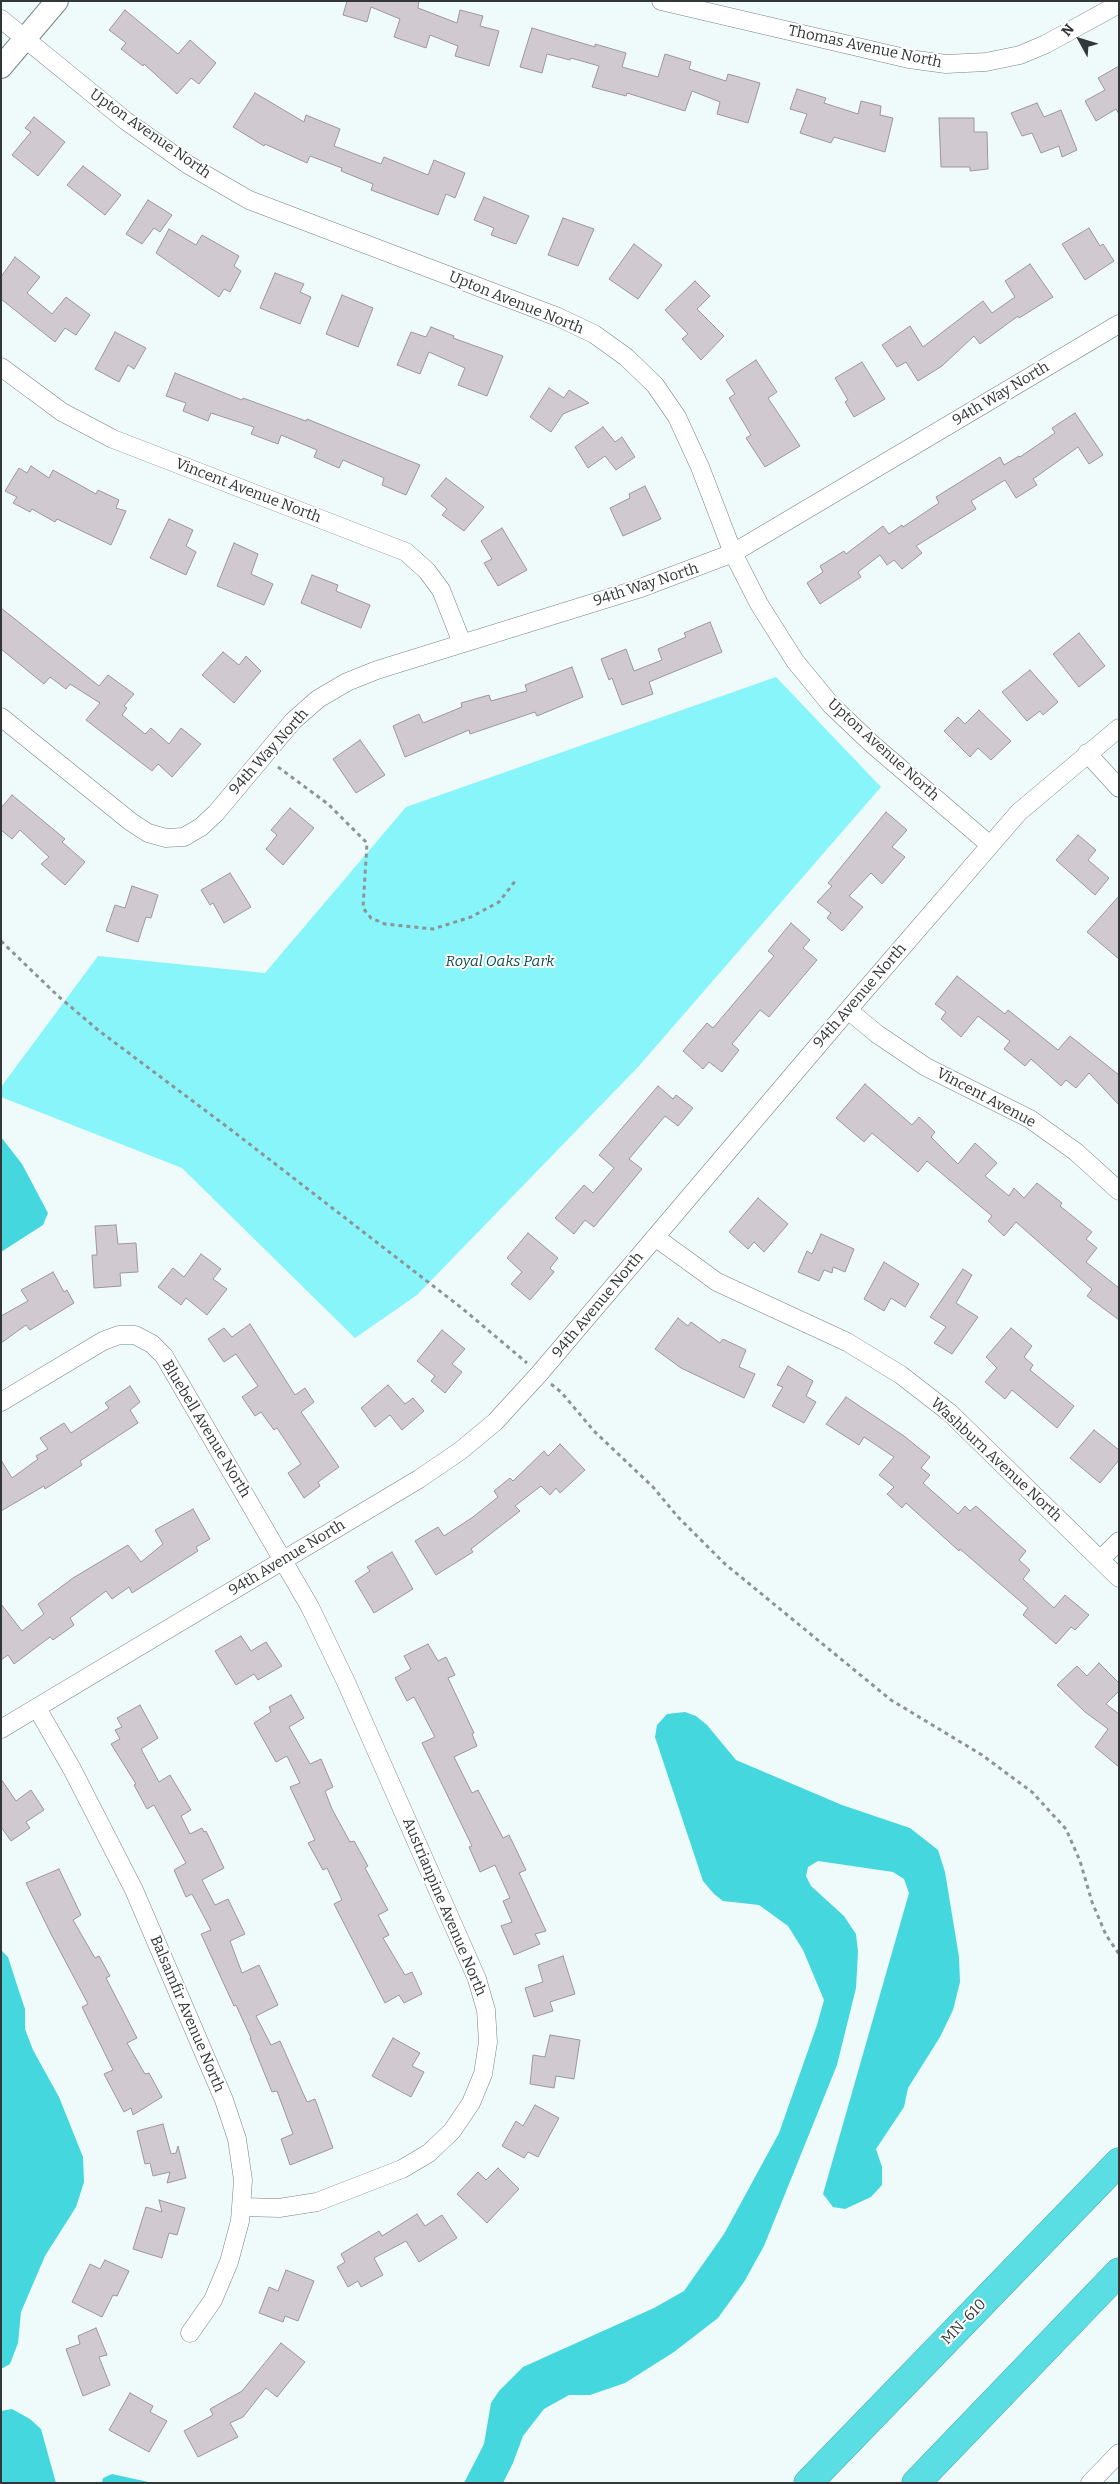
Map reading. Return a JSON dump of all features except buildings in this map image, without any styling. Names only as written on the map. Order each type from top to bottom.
[{"type":"highway","name":"MN-610","points":[[808,2483],[1119,2162]]},
{"type":"highway","points":[[916,2483],[1119,2272]]},
{"type":"street","points":[[1,67],[57,1]]},
{"type":"street","name":"Thomas Avenue North","points":[[661,1],[909,59],[946,64],[986,62],[1020,55],[1046,44],[1119,4]]},
{"type":"street","name":"Upton Avenue North","points":[[1,20],[134,126],[187,164],[249,200],[558,317],[594,334],[626,357],[655,384],[677,417],[700,467],[733,553],[759,604],[795,661],[830,705],[872,744],[990,845]]},
{"type":"street","name":"94th Way North","points":[[1,717],[131,822],[148,833],[166,838],[184,837],[201,828],[216,813],[299,716],[318,699],[347,682],[377,670],[638,589],[733,553],[1119,324]]},
{"type":"street","name":"Vincent Avenue North","points":[[1,367],[62,412],[113,439],[406,552],[427,571],[441,590],[462,643]]},
{"type":"street","name":"94th Avenue North","points":[[1,1730],[419,1478],[460,1452],[494,1422],[540,1374],[848,1010],[1019,812],[1119,728]]},
{"type":"street","points":[[1087,753],[1119,788]]},
{"type":"street","name":"Vincent Avenue","points":[[848,1010],[877,1034],[926,1067],[1030,1119],[1076,1152],[1119,1191]]},
{"type":"street","name":"Washburn Avenue North","points":[[655,1238],[717,1282],[847,1342],[901,1375],[950,1413],[1119,1578]]},
{"type":"street","name":"Bluebell Avenue North","points":[[1,1402],[103,1341],[119,1335],[136,1335],[152,1344],[164,1356],[284,1560]]},
{"type":"street","points":[[1101,1559],[1119,1541]]},
{"type":"street","name":"Austrianpine Avenue North","points":[[242,2207],[279,2208],[317,2202],[402,2169],[429,2153],[452,2131],[472,2104],[483,2074],[488,2042],[486,2010],[477,1979],[346,1682],[310,1607],[284,1560]]},
{"type":"street","name":"Balsamfir Avenue North","points":[[37,1708],[72,1769],[134,1890],[224,2100],[237,2139],[243,2180],[242,2207],[230,2262],[213,2300],[190,2333]]},
{"type":"street","points":[[1090,2483],[1119,2453]]},
{"type":"path","points":[[263,756],[328,804],[367,843],[363,908],[371,918],[385,924],[433,930],[471,917],[499,902],[516,880]]},
{"type":"path","points":[[1,941],[58,996],[98,1030],[456,1303],[530,1365]]},
{"type":"path","points":[[549,1382],[561,1392],[594,1431],[653,1487],[678,1517],[725,1564],[891,1700],[982,1755],[1032,1792],[1066,1829],[1080,1861],[1092,1902],[1106,1934],[1119,1954]]},
{"type":"green space","name":"Royal Oaks Park","points":[[776,677],[881,787],[638,1067],[417,1295],[355,1338],[182,1168],[1,1097],[1,1087],[98,956],[265,973],[406,807]]},
{"type":"shaded area","points":[[1,1137],[22,1164],[48,1213],[43,1225],[1,1252]]},
{"type":"shaded area","points":[[685,1712],[696,1716],[707,1725],[736,1760],[842,1805],[910,1828],[938,1850],[945,1872],[959,1957],[960,1982],[953,2010],[940,2037],[908,2088],[904,2107],[876,2149],[882,2167],[882,2185],[871,2197],[845,2209],[833,2207],[823,2194],[909,1893],[904,1879],[893,1872],[818,1861],[808,1867],[806,1876],[811,1886],[844,1916],[856,1934],[858,1952],[856,1988],[837,2065],[764,2246],[744,2282],[718,2318],[674,2352],[625,2383],[590,2395],[569,2395],[544,2409],[523,2436],[503,2483],[464,2483],[484,2444],[491,2403],[499,2391],[523,2367],[654,2308],[684,2291],[724,2234],[779,2133],[817,2025],[824,2000],[803,1950],[788,1926],[759,1905],[723,1901],[703,1881],[655,1737],[657,1725],[667,1714]]},
{"type":"shaded area","points":[[1,1950],[8,1957],[25,2009],[25,2029],[33,2050],[59,2097],[83,2157],[84,2182],[76,2207],[45,2256],[21,2312],[18,2343],[10,2364],[1,2369]]},
{"type":"shaded area","points":[[12,2409],[30,2419],[41,2429],[56,2483],[1,2483],[1,2411]]},
{"type":"shaded area","points":[[112,2474],[153,2483],[102,2483],[103,2478]]}]
